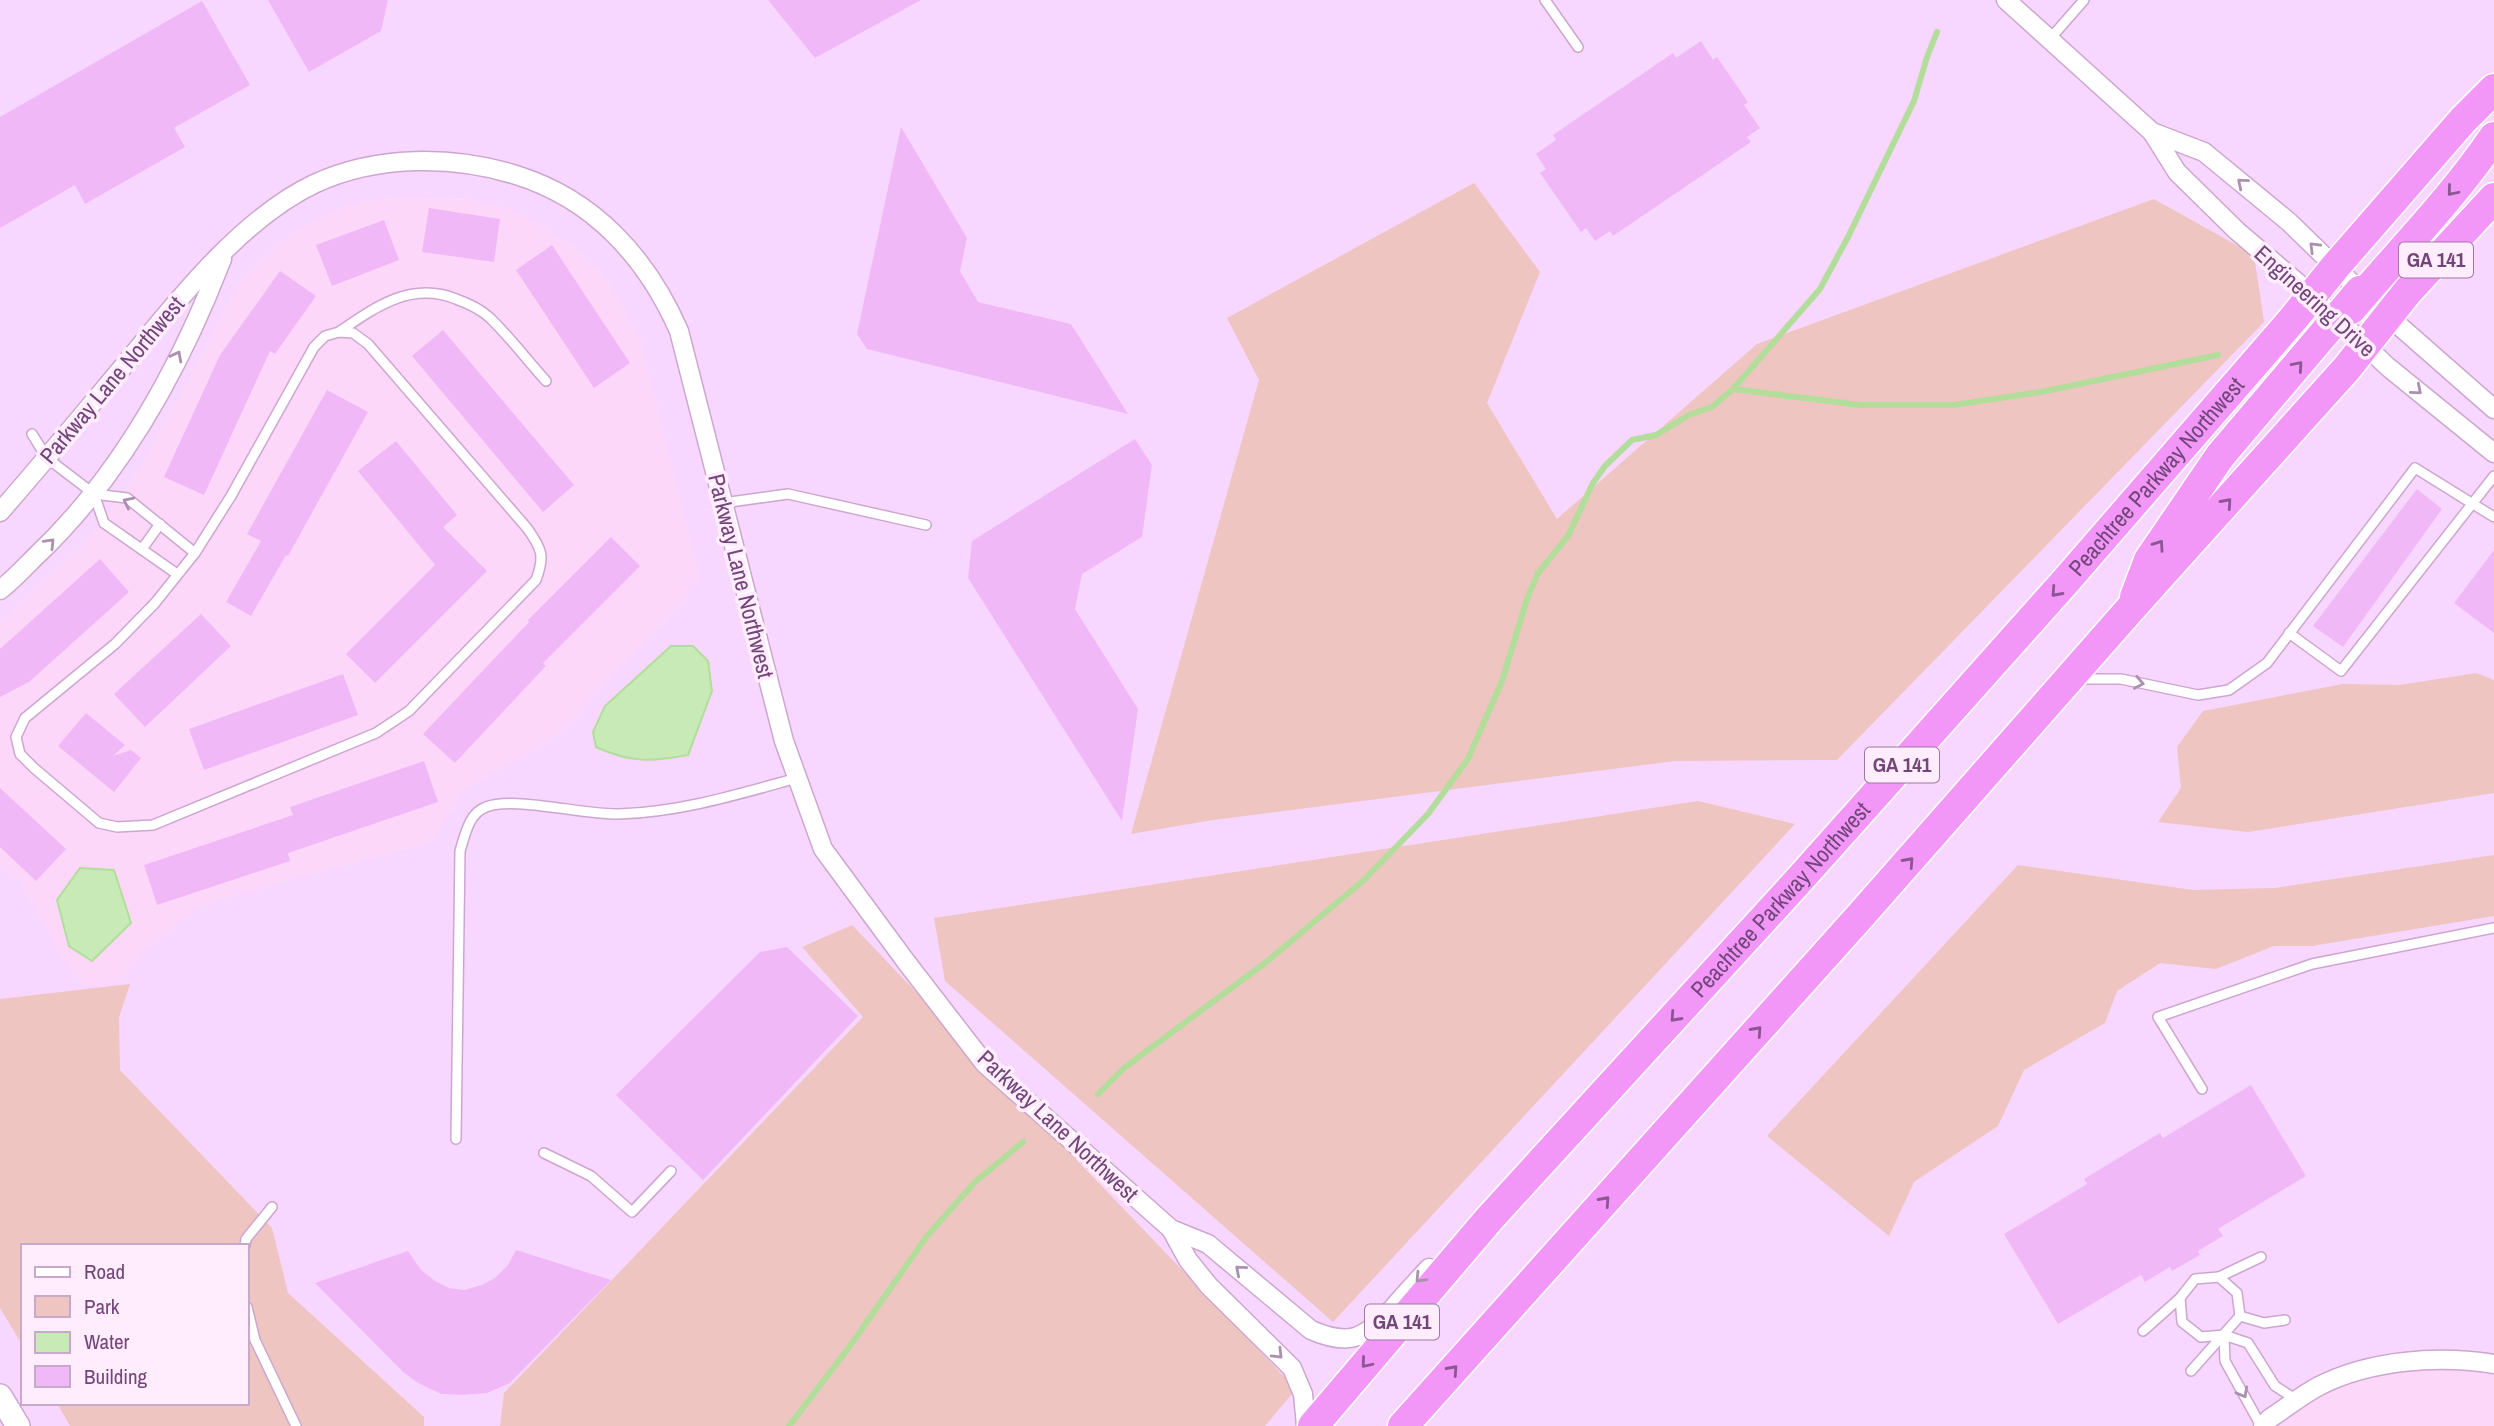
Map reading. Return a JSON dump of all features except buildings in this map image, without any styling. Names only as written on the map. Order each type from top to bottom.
[{"type":"highway","name":"Peachtree Parkway Northwest","points":[[1313,1426],[1490,1218],[1882,788],[2073,573],[2334,267],[2463,120],[2494,89]]},
{"type":"highway","points":[[2132,607],[2149,560],[2221,456],[2362,293],[2387,270],[2479,159],[2494,137]]},
{"type":"highway","name":"GA 141","points":[[1403,1426],[2071,679],[2365,345],[2408,291],[2494,198]]},
{"type":"street","name":"Engineering Drive","points":[[2006,0],[2152,132],[2177,172],[2237,232],[2312,295],[2388,367],[2494,453]]},
{"type":"street","name":"Engineering Drive","points":[[2152,132],[2204,152],[2289,222],[2362,293],[2493,406]]},
{"type":"street","name":"Parkway Lane Northwest","points":[[0,512],[225,249],[287,200],[314,184],[374,166],[416,161],[468,163],[519,176],[558,192],[584,208],[617,235],[650,275],[679,331],[784,741],[823,849],[985,1064],[1171,1229],[1208,1244],[1311,1330],[1324,1336],[1356,1337],[1372,1330],[1458,1240],[1490,1218]]},
{"type":"street","name":"Parkway Lane Northwest","points":[[0,590],[51,542],[93,494],[134,439],[203,308],[225,249]]},
{"type":"street","name":"Parkway Lane Northwest","points":[[1171,1229],[1188,1260],[1209,1286],[1292,1368],[1303,1394],[1306,1426]]},
{"type":"street","points":[[2262,1426],[2319,1385],[2384,1363],[2468,1359],[2494,1364]]},
{"type":"street","points":[[0,1396],[18,1426]]},
{"type":"lane","points":[[1545,0],[1578,47]]},
{"type":"lane","points":[[2049,40],[2084,0]]},
{"type":"lane","points":[[338,332],[353,333],[368,344],[527,528],[539,545],[542,562],[536,580],[409,710],[376,733],[153,825],[117,827],[99,823],[20,754],[16,737],[25,718],[115,644],[155,603],[195,553],[231,496],[314,347],[325,336],[338,332],[376,307],[425,292],[439,292],[465,302],[487,315],[546,381]]},
{"type":"lane","points":[[32,434],[47,458],[93,494],[104,523],[177,574]]},
{"type":"lane","points":[[2071,679],[2121,680],[2197,695],[2229,690],[2267,663],[2415,468],[2494,517]]},
{"type":"lane","points":[[2290,633],[2341,671],[2494,476]]},
{"type":"lane","points":[[93,494],[127,498],[195,553]]},
{"type":"lane","points":[[723,503],[788,494],[926,526]]},
{"type":"lane","points":[[142,549],[160,524]]},
{"type":"lane","points":[[456,1139],[460,851],[471,819],[484,807],[502,804],[595,814],[671,810],[797,778]]},
{"type":"lane","points":[[2202,1089],[2158,1017],[2312,964],[2494,928]]},
{"type":"lane","points":[[544,1153],[591,1176],[632,1212],[671,1171]]},
{"type":"lane","points":[[245,1244],[246,1238],[272,1207]]},
{"type":"lane","points":[[2143,1331],[2180,1298],[2195,1279],[2219,1277],[2261,1257]]},
{"type":"lane","points":[[2191,1371],[2240,1316],[2237,1293],[2219,1277]]},
{"type":"lane","points":[[2180,1298],[2182,1322],[2201,1337],[2224,1335],[2248,1343],[2275,1386],[2297,1400]]},
{"type":"lane","points":[[248,1311],[255,1340],[296,1426]]},
{"type":"lane","points":[[2240,1316],[2264,1323],[2285,1320]]},
{"type":"lane","points":[[2224,1335],[2225,1361],[2262,1426]]},
{"type":"shaded area","points":[[0,0],[2494,0],[2494,1360],[2464,1355],[2316,1372],[2261,1426],[0,1426],[0,864],[21,881],[62,956],[85,986],[118,982],[144,950],[197,906],[432,842],[462,789],[555,736],[687,595],[687,583],[700,583],[640,340],[606,280],[565,242],[518,213],[470,200],[407,197],[352,204],[298,230],[241,281],[139,472],[83,546],[0,624]]},
{"type":"shaded area","points":[[407,197],[470,200],[518,213],[565,242],[606,280],[640,340],[700,583],[687,584],[687,595],[555,736],[462,789],[433,842],[197,906],[144,950],[118,982],[85,986],[62,956],[21,881],[0,864],[0,624],[83,546],[139,472],[241,281],[298,230],[352,204]]},
{"type":"shaded area","points":[[2464,1355],[2494,1360],[2494,1426],[2261,1426],[2316,1372]]},
{"type":"green space","points":[[1474,183],[1540,272],[1487,403],[1557,519],[1757,344],[2154,199],[2254,255],[2264,322],[1837,760],[1675,761],[1213,820],[1131,834],[1259,380],[1227,318]]},
{"type":"green space","points":[[2476,673],[2494,680],[2494,793],[2248,832],[2158,822],[2181,788],[2177,747],[2203,711],[2343,684],[2400,685]]},
{"type":"green space","points":[[1698,801],[1795,824],[1333,1322],[945,981],[934,918]]},
{"type":"green space","points":[[2494,855],[2494,916],[2312,946],[2274,946],[2216,969],[2160,963],[2117,991],[2105,1023],[2024,1070],[1998,1126],[1914,1182],[1889,1236],[1767,1136],[2018,865],[2193,890],[2274,888]]},
{"type":"green space","points":[[852,925],[1296,1389],[1265,1426],[500,1426],[504,1393],[863,1017],[802,947]]},
{"type":"green space","points":[[130,984],[119,1017],[120,1070],[272,1228],[288,1293],[424,1417],[424,1426],[70,1426],[58,1405],[248,1405],[248,1244],[21,1244],[21,1343],[0,1308],[0,999]]},
{"type":"water","points":[[671,646],[693,646],[708,661],[712,691],[688,755],[641,760],[596,747],[593,732],[605,706]]},
{"type":"water","points":[[80,868],[114,870],[131,923],[92,961],[69,946],[57,900]]},
{"type":"waterway","points":[[1098,1094],[1124,1068],[1265,963],[1364,880],[1428,814],[1468,759],[1502,681],[1528,596],[1538,573],[1568,536],[1593,483],[1605,466],[1632,440],[1656,435],[1689,415],[1712,407],[1733,389],[1820,289],[1914,101],[1937,32]]},
{"type":"waterway","points":[[1733,389],[1861,405],[1953,405],[2041,392],[2218,355]]},
{"type":"waterway","points":[[789,1426],[850,1346],[927,1236],[975,1182],[1023,1142]]}]
